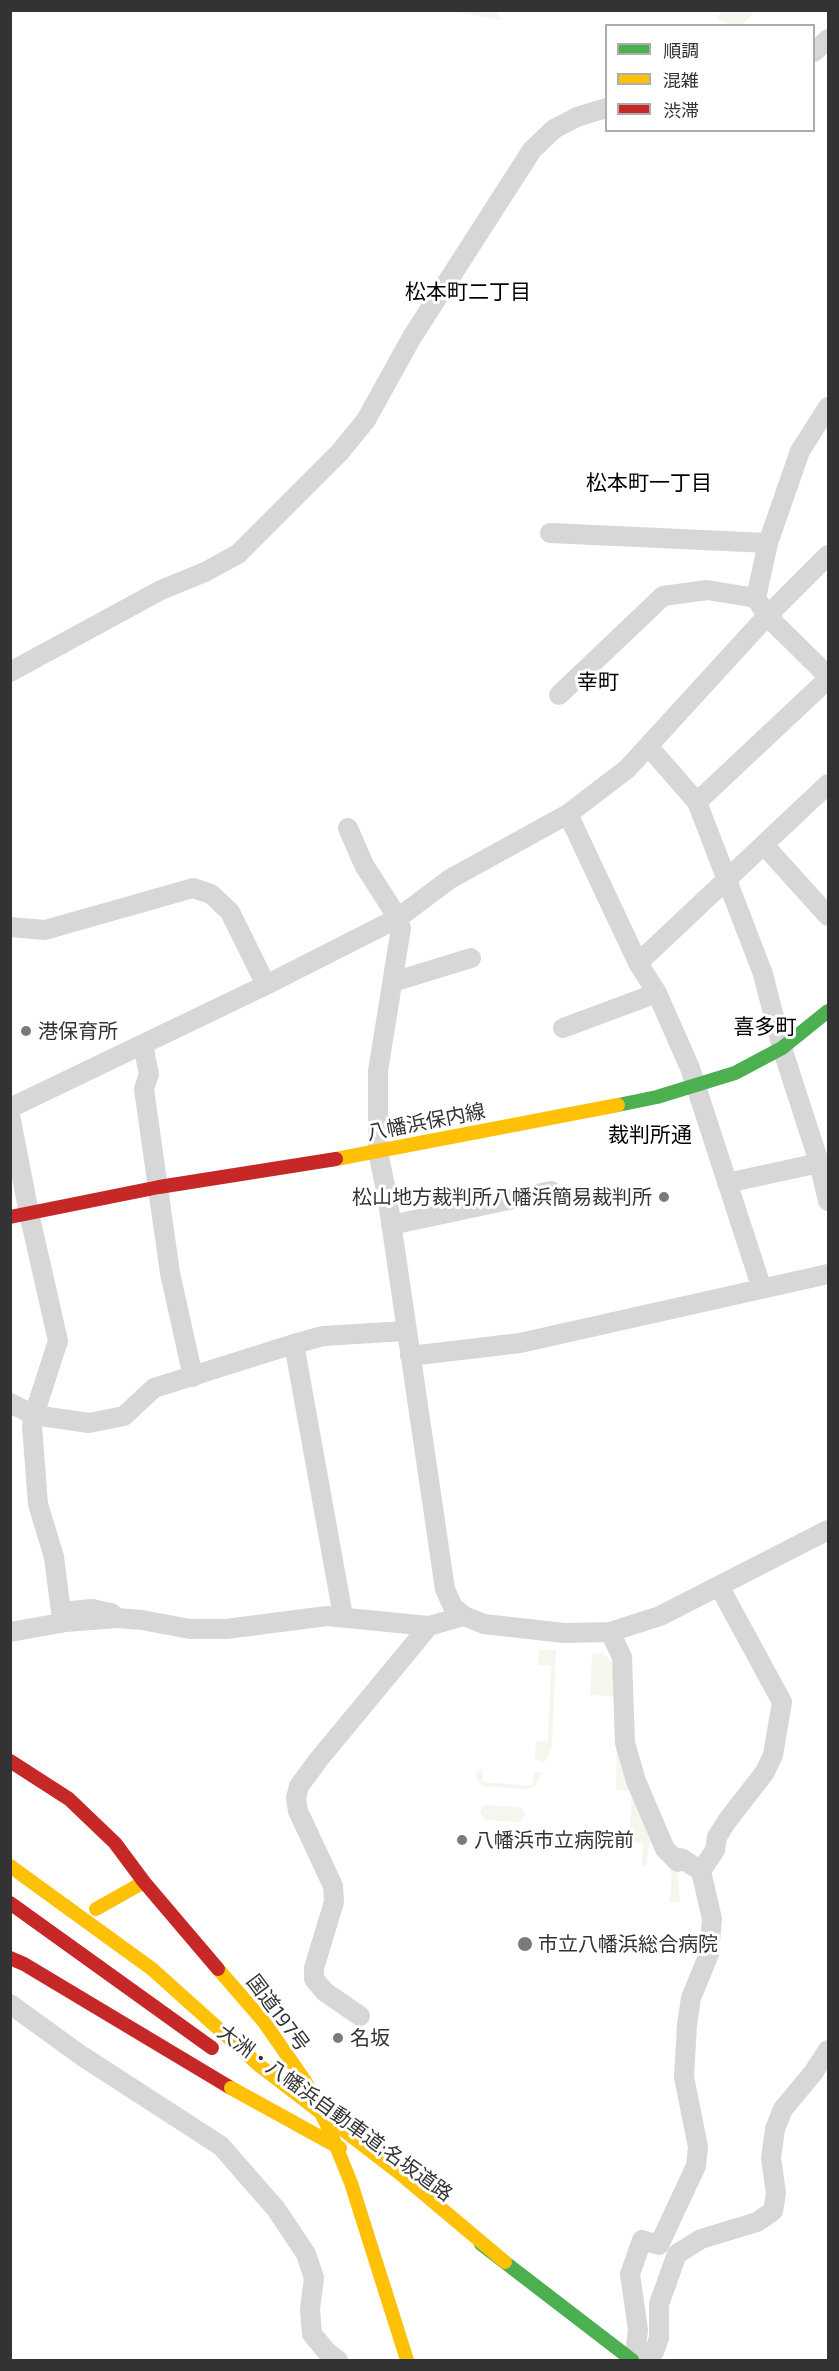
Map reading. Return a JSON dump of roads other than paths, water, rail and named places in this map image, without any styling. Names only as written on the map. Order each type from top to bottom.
[{"type":"main road","name":"八幡浜保内線","points":[[20,1215],[159,1187],[378,1152],[657,1097],[735,1073],[782,1048],[828,1011]]},
{"type":"main road","name":"国道197号","points":[[10,1761],[69,1799],[114,1843],[144,1882],[264,2022],[304,2081],[330,2131],[351,2183],[407,2361]]},
{"type":"main road","points":[[10,1866],[152,1969],[260,2066],[398,2172],[506,2262]]},
{"type":"main road","points":[[96,1909],[144,1882]]},
{"type":"main road","name":"大洲・八幡浜自動車道;名坂道路","points":[[10,1903],[226,2058]]},
{"type":"main road","points":[[10,1958],[34,1970],[231,2088],[381,2171]]},
{"type":"main road","name":"大洲・八幡浜自動車道;名坂道路","points":[[245,2072],[506,2262],[632,2361]]},
{"type":"street","points":[[815,50],[828,39]]},
{"type":"street","points":[[10,672],[161,590],[205,572],[238,554],[340,452],[366,420],[412,337],[532,150],[554,129],[577,117],[605,108]]},
{"type":"street","points":[[697,802],[828,677],[767,616],[756,598],[768,543],[800,451],[828,407]]},
{"type":"street","points":[[550,533],[768,543]]},
{"type":"street","points":[[10,1108],[266,985],[398,918],[450,879],[568,814],[627,769],[767,616],[828,555]]},
{"type":"street","points":[[559,695],[663,596],[706,590],[756,598]]},
{"type":"street","points":[[648,746],[697,802],[728,879],[763,974],[782,1048],[819,1163],[828,1201]]},
{"type":"street","points":[[638,963],[828,784]]},
{"type":"street","points":[[568,814],[638,963],[657,993],[690,1068],[762,1289]]},
{"type":"street","points":[[348,828],[364,865],[398,918],[401,928],[378,1071],[378,1152],[445,1589],[453,1607],[464,1616],[484,1624],[578,1634],[610,1632],[660,1616],[828,1530]]},
{"type":"street","points":[[764,845],[828,916]]},
{"type":"street","points":[[10,927],[45,930],[193,888],[211,894],[230,912],[266,985]]},
{"type":"street","points":[[393,982],[471,958]]},
{"type":"street","points":[[563,1028],[657,993]]},
{"type":"street","points":[[143,1044],[149,1074],[144,1089],[170,1273],[193,1377]]},
{"type":"street","points":[[10,1115],[20,1215],[58,1341],[32,1426],[38,1504],[54,1557],[61,1612],[92,1610],[111,1613],[117,1618]]},
{"type":"street","points":[[727,1183],[819,1163]]},
{"type":"street","points":[[391,1225],[551,1191]]},
{"type":"street","points":[[410,1356],[520,1342],[828,1274]]},
{"type":"street","points":[[10,1403],[34,1415],[89,1423],[124,1416],[154,1388],[294,1344],[323,1336],[406,1331]]},
{"type":"street","points":[[294,1344],[343,1616]]},
{"type":"street","points":[[701,1871],[715,1850],[717,1837],[727,1821],[765,1772],[773,1755],[782,1702],[719,1586]]},
{"type":"street","points":[[10,1632],[66,1622],[117,1618],[190,1629],[217,1629],[327,1616],[429,1626],[464,1616]]},
{"type":"street","points":[[360,2016],[324,1992],[314,1979],[314,1968],[334,1902],[333,1886],[298,1811],[296,1798],[299,1786],[318,1759],[429,1626]]},
{"type":"street","points":[[610,1632],[622,1657],[625,1743],[636,1781],[665,1849],[678,1862],[681,1857],[701,1871],[712,1919],[709,1954],[691,1998],[687,2025],[684,2077],[698,2147],[697,2157],[691,2177],[659,2245],[642,2240],[630,2274],[638,2330],[636,2347],[644,2354],[654,2352],[659,2338],[659,2304],[676,2254],[701,2239],[757,2222],[773,2211],[776,2193],[771,2158],[775,2129],[783,2109],[813,2073],[828,2050]]},
{"type":"street","points":[[10,2004],[82,2056],[221,2146],[276,2209],[306,2254],[314,2278],[310,2308],[312,2334],[338,2361]]},
{"type":"place","name":"港保育所","points":[[26,1031]]},
{"type":"place","name":"松山地方裁判所八幡浜簡易裁判所","points":[[664,1197]]},
{"type":"place","name":"八幡浜市立病院前","points":[[462,1840]]},
{"type":"place","name":"市立八幡浜総合病院","points":[[525,1944]]},
{"type":"place","name":"名坂","points":[[338,2038]]},
{"type":"district","name":"松本町二丁目","points":[[468,292]]},
{"type":"district","name":"松本町一丁目","points":[[649,483]]},
{"type":"district","name":"幸町","points":[[598,682]]},
{"type":"district","name":"喜多町","points":[[765,1027]]},
{"type":"district","name":"裁判所通","points":[[650,1135]]}]
